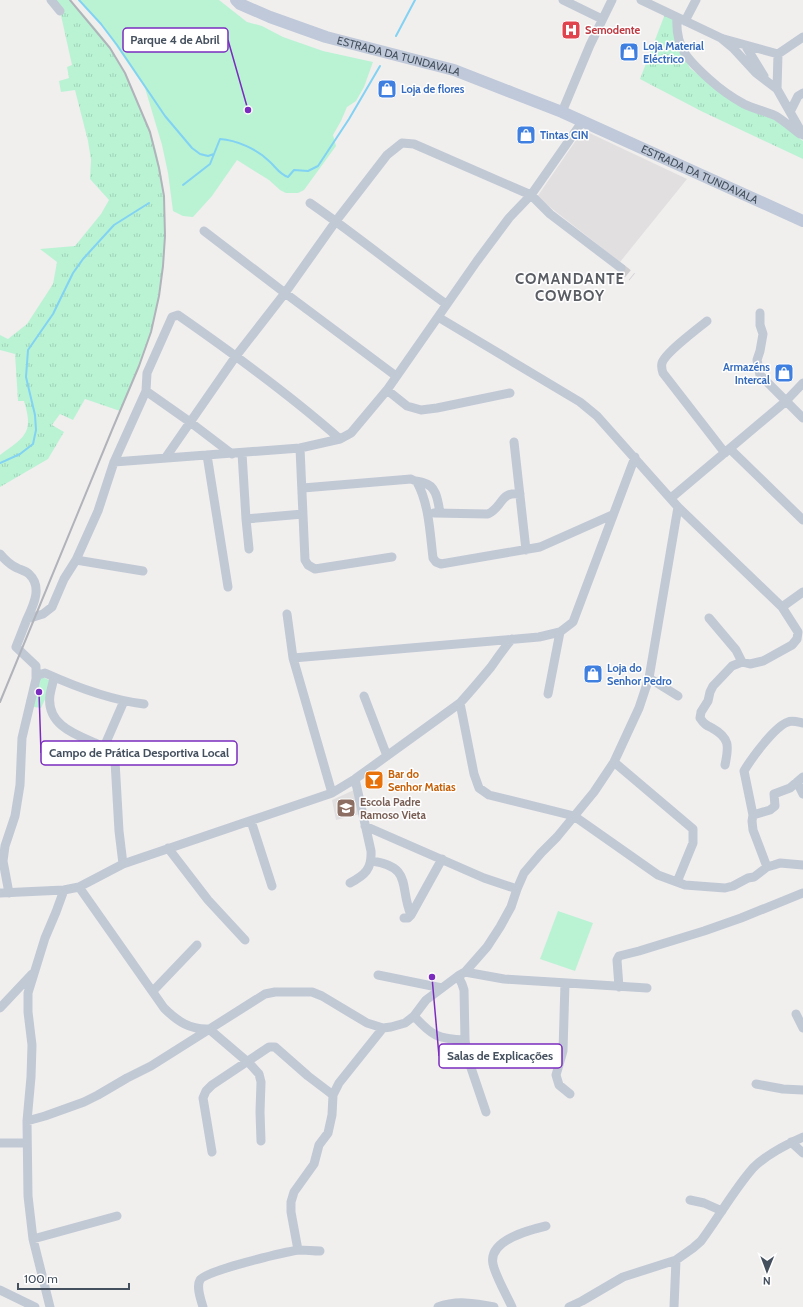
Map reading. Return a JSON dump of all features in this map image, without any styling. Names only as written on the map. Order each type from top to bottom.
[{"type":"main road","name":"ESTRADA DA TUNDAVALA","points":[[236,0],[240,4],[270,17],[326,37],[454,70],[562,112],[803,222]]},
{"type":"street","points":[[51,0],[60,11]]},
{"type":"street","points":[[564,0],[602,19]]},
{"type":"street","points":[[562,112],[602,19],[612,0]]},
{"type":"street","points":[[641,0],[721,38],[778,54],[803,38]]},
{"type":"street","points":[[696,0],[681,19],[676,29],[684,54],[691,63],[725,93],[745,104],[777,117],[803,136]]},
{"type":"street","points":[[721,38],[733,48],[756,73],[777,89],[803,136]]},
{"type":"street","points":[[745,44],[767,81]]},
{"type":"street","points":[[777,89],[778,54]]},
{"type":"street","points":[[790,112],[798,96],[803,93]]},
{"type":"street","points":[[114,462],[300,448],[340,439],[351,433],[387,390],[477,261],[509,218],[530,195],[582,122]]},
{"type":"street","points":[[166,457],[236,356],[285,293],[336,221],[387,156],[402,143],[414,144],[530,195],[550,214],[621,268]]},
{"type":"street","points":[[310,203],[446,304]]},
{"type":"street","points":[[204,231],[396,376]]},
{"type":"street","points":[[760,313],[760,325],[763,334],[757,360],[760,375],[785,402],[803,418]]},
{"type":"street","points":[[27,619],[43,614],[52,608],[64,579],[76,560],[98,511],[114,462],[146,391],[147,374],[172,317],[178,315],[236,356],[309,411],[340,439]]},
{"type":"street","points":[[438,317],[580,402],[597,416],[678,507],[782,607],[798,632],[797,639],[792,645],[763,661],[750,664],[742,662],[732,666],[713,686],[708,701],[701,712],[700,718],[704,725],[721,733],[726,740],[728,748],[725,765]]},
{"type":"street","points":[[706,322],[665,358],[661,368],[663,373],[728,451],[803,520]]},
{"type":"street","points":[[671,498],[785,402],[803,383]]},
{"type":"street","points":[[387,390],[407,406],[421,410],[510,393]]},
{"type":"street","points":[[146,391],[232,454]]},
{"type":"street","points":[[514,442],[526,550]]},
{"type":"street","points":[[300,448],[303,488],[305,560],[308,566],[315,568],[392,557]]},
{"type":"street","points":[[242,453],[249,549]]},
{"type":"street","points":[[207,455],[228,587]]},
{"type":"street","points":[[293,658],[539,637],[560,632],[573,622],[635,457]]},
{"type":"street","points":[[303,488],[412,479],[417,482],[424,483],[434,490],[440,513]]},
{"type":"street","points":[[417,482],[421,490],[427,514],[433,558],[436,562],[441,564],[526,550],[551,544],[612,515]]},
{"type":"street","points":[[427,514],[488,514],[494,511],[503,498],[508,494],[520,494]]},
{"type":"street","points":[[27,1121],[84,1102],[98,1095],[151,1066],[265,994],[294,991],[312,992],[322,996],[367,1023],[384,1028],[405,1023],[414,1016],[426,1000],[462,974],[487,947],[500,927],[511,907],[524,873],[557,837],[594,792],[614,762],[639,708],[649,678],[678,507]]},
{"type":"street","points":[[246,519],[303,514]]},
{"type":"street","points":[[0,554],[8,563],[29,574],[36,591],[35,602],[16,647],[36,666],[36,678],[22,738],[20,785],[15,816],[5,846],[3,861],[5,893],[64,890],[79,887],[123,864],[332,793],[355,779],[460,703],[492,665],[501,650],[512,639]]},
{"type":"street","points":[[76,560],[143,571]]},
{"type":"street","points":[[782,607],[803,592]]},
{"type":"street","points":[[287,614],[293,658],[332,793]]},
{"type":"street","points":[[709,618],[736,650],[742,662]]},
{"type":"street","points":[[548,694],[560,632]]},
{"type":"street","points":[[36,678],[38,675],[45,673],[78,687],[124,702],[144,704]]},
{"type":"street","points":[[54,677],[49,697],[51,712],[60,725],[68,731],[104,747],[113,755],[115,761],[118,817],[123,864]]},
{"type":"street","points":[[649,678],[678,696]]},
{"type":"street","points":[[364,696],[386,756]]},
{"type":"street","points":[[104,747],[124,702]]},
{"type":"street","points":[[460,703],[474,774],[479,788],[489,795],[574,816],[658,875],[691,887],[725,888],[754,877],[767,867],[780,863],[803,864]]},
{"type":"street","points":[[767,867],[753,830],[753,815],[744,771],[777,728],[788,722],[795,721],[803,723]]},
{"type":"street","points":[[614,762],[693,829],[693,843],[677,882]]},
{"type":"street","points":[[350,883],[368,869],[372,861],[355,779]]},
{"type":"street","points":[[753,815],[770,810],[775,806],[774,794],[790,788],[800,779]]},
{"type":"street","points":[[800,779],[803,794]]},
{"type":"street","points":[[251,821],[272,886]]},
{"type":"street","points":[[364,826],[484,878],[517,889]]},
{"type":"street","points":[[168,848],[208,900],[245,940]]},
{"type":"street","points":[[372,861],[391,866],[399,873],[404,884],[407,917],[442,859]]},
{"type":"street","points":[[79,887],[164,1008],[175,1019],[187,1026],[198,1030],[209,1029],[259,1074],[261,1082],[261,1141]]},
{"type":"street","points":[[50,1307],[33,1239],[28,1196],[27,1121],[32,1053],[28,1012],[28,993],[33,974],[64,890]]},
{"type":"street","points":[[619,987],[617,960],[619,956],[704,931],[803,893]]},
{"type":"street","points":[[153,991],[197,945]]},
{"type":"street","points":[[0,1008],[33,974]]},
{"type":"street","points":[[462,974],[504,979],[647,988]]},
{"type":"street","points":[[462,974],[462,984],[464,990],[465,1040],[468,1059],[486,1112]]},
{"type":"street","points":[[378,975],[442,988]]},
{"type":"street","points":[[565,983],[563,1051],[556,1075],[559,1085],[570,1094]]},
{"type":"street","points":[[796,1014],[803,1028]]},
{"type":"street","points":[[414,1016],[424,1028],[432,1034],[441,1038],[465,1040]]},
{"type":"street","points":[[298,1250],[291,1212],[291,1202],[294,1192],[314,1164],[319,1145],[328,1133],[332,1115],[333,1095],[339,1083],[384,1028]]},
{"type":"street","points":[[212,1152],[203,1098],[206,1090],[269,1047],[275,1047],[308,1076],[333,1095]]},
{"type":"street","points":[[756,1084],[783,1089],[803,1090]]},
{"type":"street","points":[[569,1307],[623,1277],[676,1260],[694,1248],[701,1242],[740,1184],[755,1167],[790,1142],[803,1137]]},
{"type":"street","points":[[790,1142],[803,1153]]},
{"type":"street","points":[[0,1143],[27,1143]]},
{"type":"street","points":[[690,1200],[704,1203],[722,1211]]},
{"type":"street","points":[[33,1239],[117,1216]]},
{"type":"street","points":[[512,1307],[493,1266],[492,1257],[508,1239],[524,1232],[546,1226]]},
{"type":"street","points":[[203,1307],[198,1284],[200,1278],[205,1275],[228,1267],[298,1250],[320,1251]]},
{"type":"street","points":[[674,1307],[676,1260]]},
{"type":"street","points":[[0,1290],[35,1307]]},
{"type":"street","points":[[438,1307],[445,1304],[466,1303],[494,1307]]},
{"type":"shaded area","points":[[583,130],[687,179],[620,262],[537,197]]},
{"type":"shaded area","name":"Escola Padre Ramoso Vieta","points":[[354,790],[360,814],[336,820],[332,800]]},
{"type":"green space","points":[[51,0],[70,0],[91,23],[115,55],[137,100],[150,131],[162,180],[165,231],[164,257],[157,308],[151,332],[141,362],[120,411],[85,399],[73,420],[60,414],[52,425],[64,432],[48,459],[0,487],[0,455],[16,443],[25,433],[28,420],[24,401],[18,401],[15,354],[0,350],[0,335],[8,339],[27,324],[53,284],[57,262],[40,249],[75,246],[101,214],[109,200],[90,179],[91,160],[88,141],[75,90],[61,92],[59,81],[69,78],[67,67],[72,65],[60,11]]},
{"type":"green space","points":[[79,0],[219,0],[247,22],[262,26],[283,37],[323,51],[373,62],[364,87],[356,101],[347,107],[333,135],[336,146],[304,190],[298,193],[286,193],[280,190],[269,180],[237,160],[212,196],[193,217],[183,216],[173,211],[168,173],[162,145],[145,88],[101,24]]},
{"type":"green space","points":[[665,14],[674,18],[676,41],[690,68],[722,94],[769,116],[803,141],[803,159],[701,111],[640,79]]},
{"type":"green space","points":[[38,675],[53,682],[41,708],[34,707],[26,701]]},
{"type":"green space","points":[[558,911],[593,923],[575,971],[540,959]]},
{"type":"waterway","points":[[79,0],[101,24],[165,116],[192,148],[200,154],[208,156],[214,154]]},
{"type":"waterway","points":[[396,36],[415,0]]},
{"type":"waterway","points":[[183,185],[210,164],[220,139],[233,141],[252,149],[264,157],[282,174],[288,177],[294,170],[308,171],[318,166],[349,119],[380,66]]},
{"type":"waterway","points":[[0,463],[20,454],[33,444],[36,430],[35,415],[26,377],[28,350],[53,314],[73,273],[83,259],[114,225],[149,203]]},
{"type":"tunnel","points":[[621,268],[632,277]]},
{"type":"railway","points":[[0,702],[139,366],[151,332],[159,296],[163,266],[165,236],[164,196],[150,132],[125,73],[110,48],[70,0]]},
{"type":"place","name":"Semodente","points":[[571,30]]},
{"type":"place","name":"Loja Material Eléctrico","points":[[629,52]]},
{"type":"place","name":"Loja de flores","points":[[387,89]]},
{"type":"place","name":"Parque 4 de Abril","points":[[248,110]]},
{"type":"place","name":"Tintas CIN","points":[[526,135]]},
{"type":"place","name":"Armazéns Intercal","points":[[784,373]]},
{"type":"place","name":"Loja do Senhor Pedro","points":[[593,674]]},
{"type":"place","name":"Campo de Prática Desportiva Local","points":[[39,692]]},
{"type":"place","name":"Bar do Senhor Matias","points":[[374,780]]},
{"type":"place","name":"Escola Padre Ramoso Vieta","points":[[346,808]]},
{"type":"place","name":"Salas de Explicações","points":[[432,977]]},
{"type":"district","name":"COMANDANTE COWBOY","points":[[570,288]]}]
